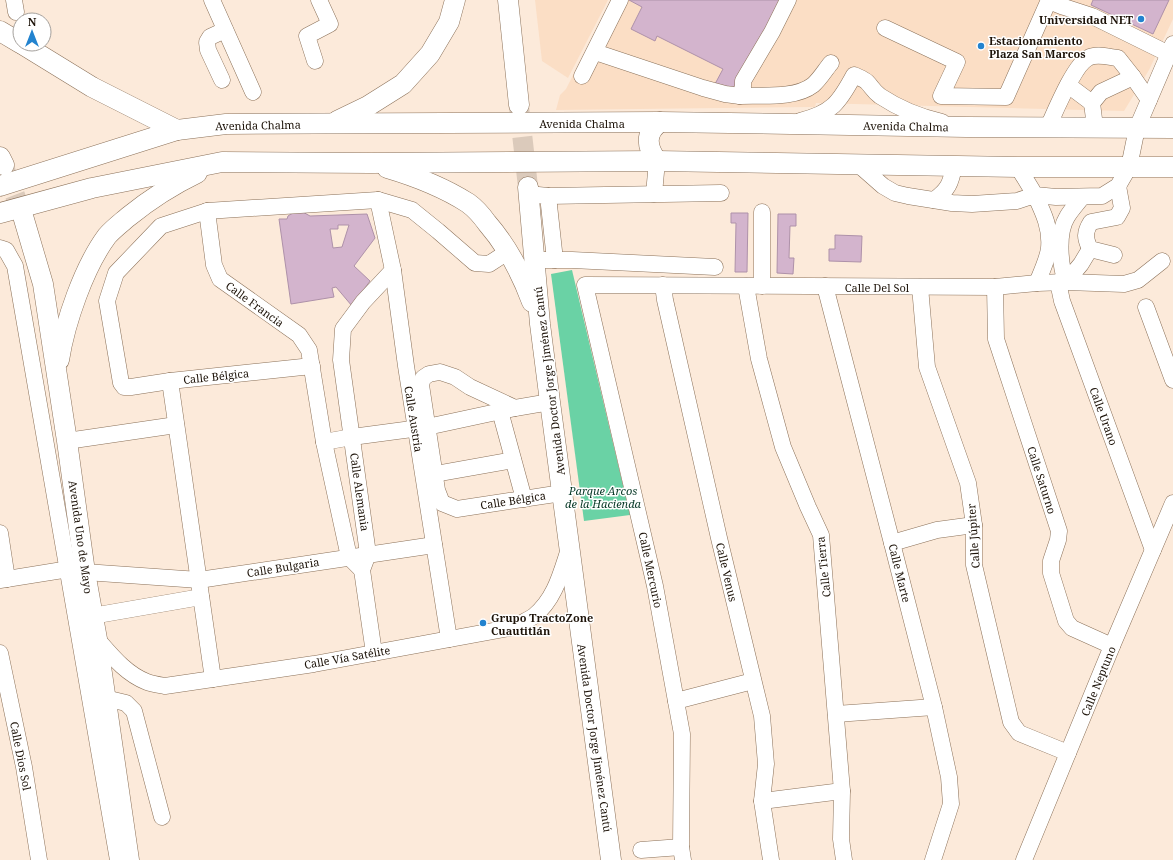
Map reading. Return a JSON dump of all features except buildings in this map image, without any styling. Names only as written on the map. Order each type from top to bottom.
[{"type":"main road","points":[[331,124],[368,106],[402,84],[430,54],[449,22],[455,0]]},
{"type":"main road","points":[[508,0],[519,105]]},
{"type":"main road","points":[[0,31],[12,38]]},
{"type":"main road","points":[[36,52],[92,87],[177,130]]},
{"type":"main road","points":[[657,161],[650,152],[649,137],[652,129],[660,122]]},
{"type":"main road","name":"Avenida Chalma","points":[[0,186],[177,130],[226,124],[660,122],[966,127],[1173,128]]},
{"type":"main road","points":[[0,213],[92,188],[222,162],[371,163],[657,161],[1018,167],[1173,167]]},
{"type":"main road","points":[[57,376],[64,338],[75,301],[89,267],[108,235],[157,196],[191,176],[222,162]]},
{"type":"main road","points":[[371,163],[422,181],[469,204],[495,231],[509,252],[521,274],[540,324]]},
{"type":"main road","name":"Avenida Doctor Jorge Jiménez Cantú","points":[[535,192],[535,260],[540,324],[611,860]]},
{"type":"main road","name":"Avenida Uno de Mayo","points":[[23,216],[43,284],[68,441],[77,571],[92,616],[97,639],[129,860]]},
{"type":"street","points":[[212,0],[252,92]]},
{"type":"street","points":[[315,61],[307,36],[330,24],[319,0]]},
{"type":"street","points":[[582,76],[620,0]]},
{"type":"street","points":[[740,96],[743,80],[772,32],[788,0]]},
{"type":"street","points":[[858,164],[883,186],[895,193],[934,200],[972,204],[998,203],[1035,195],[1056,197],[1102,196],[1118,186],[1129,167],[1137,128],[1171,49],[1049,0],[1006,97],[940,96],[957,62],[885,28]]},
{"type":"street","points":[[1078,0],[1092,16]]},
{"type":"street","points":[[222,80],[208,50],[207,42],[210,37],[225,30]]},
{"type":"street","points":[[595,52],[703,88],[725,94],[740,96],[783,95],[800,92],[813,85],[831,63]]},
{"type":"street","points":[[1048,127],[1068,85],[1079,66],[1088,57],[1103,55],[1118,58],[1149,100]]},
{"type":"street","points":[[791,124],[816,117],[828,110],[835,104],[856,76],[866,81],[872,90],[880,96],[904,109],[928,118],[966,127]]},
{"type":"street","points":[[1092,103],[1101,92],[1133,77]]},
{"type":"street","points":[[1068,85],[1092,103],[1095,127]]},
{"type":"street","points":[[654,194],[657,161]]},
{"type":"street","points":[[934,200],[948,187],[952,179],[954,166]]},
{"type":"street","points":[[1018,167],[1035,195],[1049,229],[1050,249],[1037,283]]},
{"type":"street","points":[[1090,249],[1086,240],[1086,230],[1091,222],[1117,217],[1122,208],[1118,186]]},
{"type":"street","points":[[556,260],[535,192],[654,194],[721,193]]},
{"type":"street","name":"Calle Urano","points":[[1082,197],[1066,218],[1062,230],[1062,300],[1153,550]]},
{"type":"street","points":[[207,212],[378,200],[412,210],[438,230],[475,263],[489,264],[509,252]]},
{"type":"street","name":"Calle Austria","points":[[378,200],[393,270],[421,427],[434,545],[449,638]]},
{"type":"street","name":"Calle Francia","points":[[207,212],[214,265],[220,279],[299,335],[309,350],[324,442],[349,557]]},
{"type":"street","name":"Calle Bélgica","points":[[207,212],[161,226],[116,273],[107,301],[121,383],[124,387],[131,387],[170,381],[312,366]]},
{"type":"street","name":"Calle Tierra","points":[[762,212],[754,286],[759,359],[783,447],[821,535],[842,791],[841,838],[844,860]]},
{"type":"street","points":[[3,249],[15,266],[41,417],[77,571],[118,860]]},
{"type":"street","points":[[1090,249],[1114,255]]},
{"type":"street","points":[[1062,282],[1081,264],[1090,249]]},
{"type":"street","points":[[535,260],[572,260],[715,267]]},
{"type":"street","name":"Calle Del Sol","points":[[585,285],[995,287],[1062,282],[1124,284],[1138,280],[1162,261]]},
{"type":"street","name":"Calle Alemania","points":[[374,653],[362,570],[368,554],[341,360],[343,329],[362,302],[393,270]]},
{"type":"street","name":"Calle Mercurio","points":[[585,285],[655,586],[682,734],[682,853]]},
{"type":"street","name":"Calle Venus","points":[[663,285],[716,522],[762,716],[766,764],[762,801],[771,860]]},
{"type":"street","name":"Calle Marte","points":[[825,286],[934,707],[949,777],[951,804],[933,860]]},
{"type":"street","name":"Calle Júpiter","points":[[920,287],[927,367],[968,483],[974,525],[974,565],[1011,722],[1019,733],[1068,753]]},
{"type":"street","name":"Calle Saturno","points":[[995,287],[996,339],[1059,532],[1051,561],[1050,573],[1066,622],[1072,628],[1112,646]]},
{"type":"street","points":[[1146,307],[1173,380]]},
{"type":"street","points":[[508,410],[455,377],[440,372],[429,374],[423,378],[421,385],[421,427],[435,474],[513,460]]},
{"type":"street","points":[[170,381],[213,679]]},
{"type":"street","points":[[324,442],[421,427],[550,402]]},
{"type":"street","points":[[508,410],[513,460],[524,499]]},
{"type":"street","points":[[68,441],[176,425]]},
{"type":"street","name":"Calle Bélgica","points":[[435,474],[437,490],[442,503],[457,509],[562,493]]},
{"type":"street","name":"Calle Neptuno","points":[[1024,860],[1112,646],[1173,503]]},
{"type":"street","points":[[892,543],[937,530],[974,525]]},
{"type":"street","points":[[0,533],[4,580]]},
{"type":"street","name":"Calle Bulgaria","points":[[4,580],[77,571],[199,580],[434,545]]},
{"type":"street","name":"Calle Vía Satélite","points":[[97,639],[114,659],[129,672],[146,682],[165,686],[314,664],[515,627],[533,616],[546,604],[555,590],[569,548]]},
{"type":"street","points":[[349,557],[362,570]]},
{"type":"street","points":[[92,616],[201,597]]},
{"type":"street","name":"Calle Dios Sol","points":[[0,653],[24,767],[40,860]]},
{"type":"street","points":[[676,701],[753,681]]},
{"type":"street","points":[[105,698],[126,703],[134,711],[162,817]]},
{"type":"street","points":[[836,714],[934,707]]},
{"type":"street","points":[[762,801],[842,791]]},
{"type":"street","points":[[641,850],[682,853]]},
{"type":"shaded area","points":[[535,0],[608,0],[568,78],[542,61]]},
{"type":"shaded area","points":[[611,0],[1173,0],[1173,19],[1149,70],[1124,111],[816,103],[815,107],[556,110],[560,95],[566,89]]},
{"type":"green space","name":"Parque Arcos de la Hacienda","points":[[572,270],[630,515],[584,521],[551,274]]},
{"type":"tunnel","points":[[519,107],[528,187]]},
{"type":"tunnel","points":[[4,167],[23,216]]},
{"type":"place","name":"Universidad NET","points":[[1141,19]]},
{"type":"place","name":"Estacionamiento Plaza San Marcos","points":[[981,46]]},
{"type":"place","name":"Grupo TractoZone Cuautitlán","points":[[483,623]]}]
